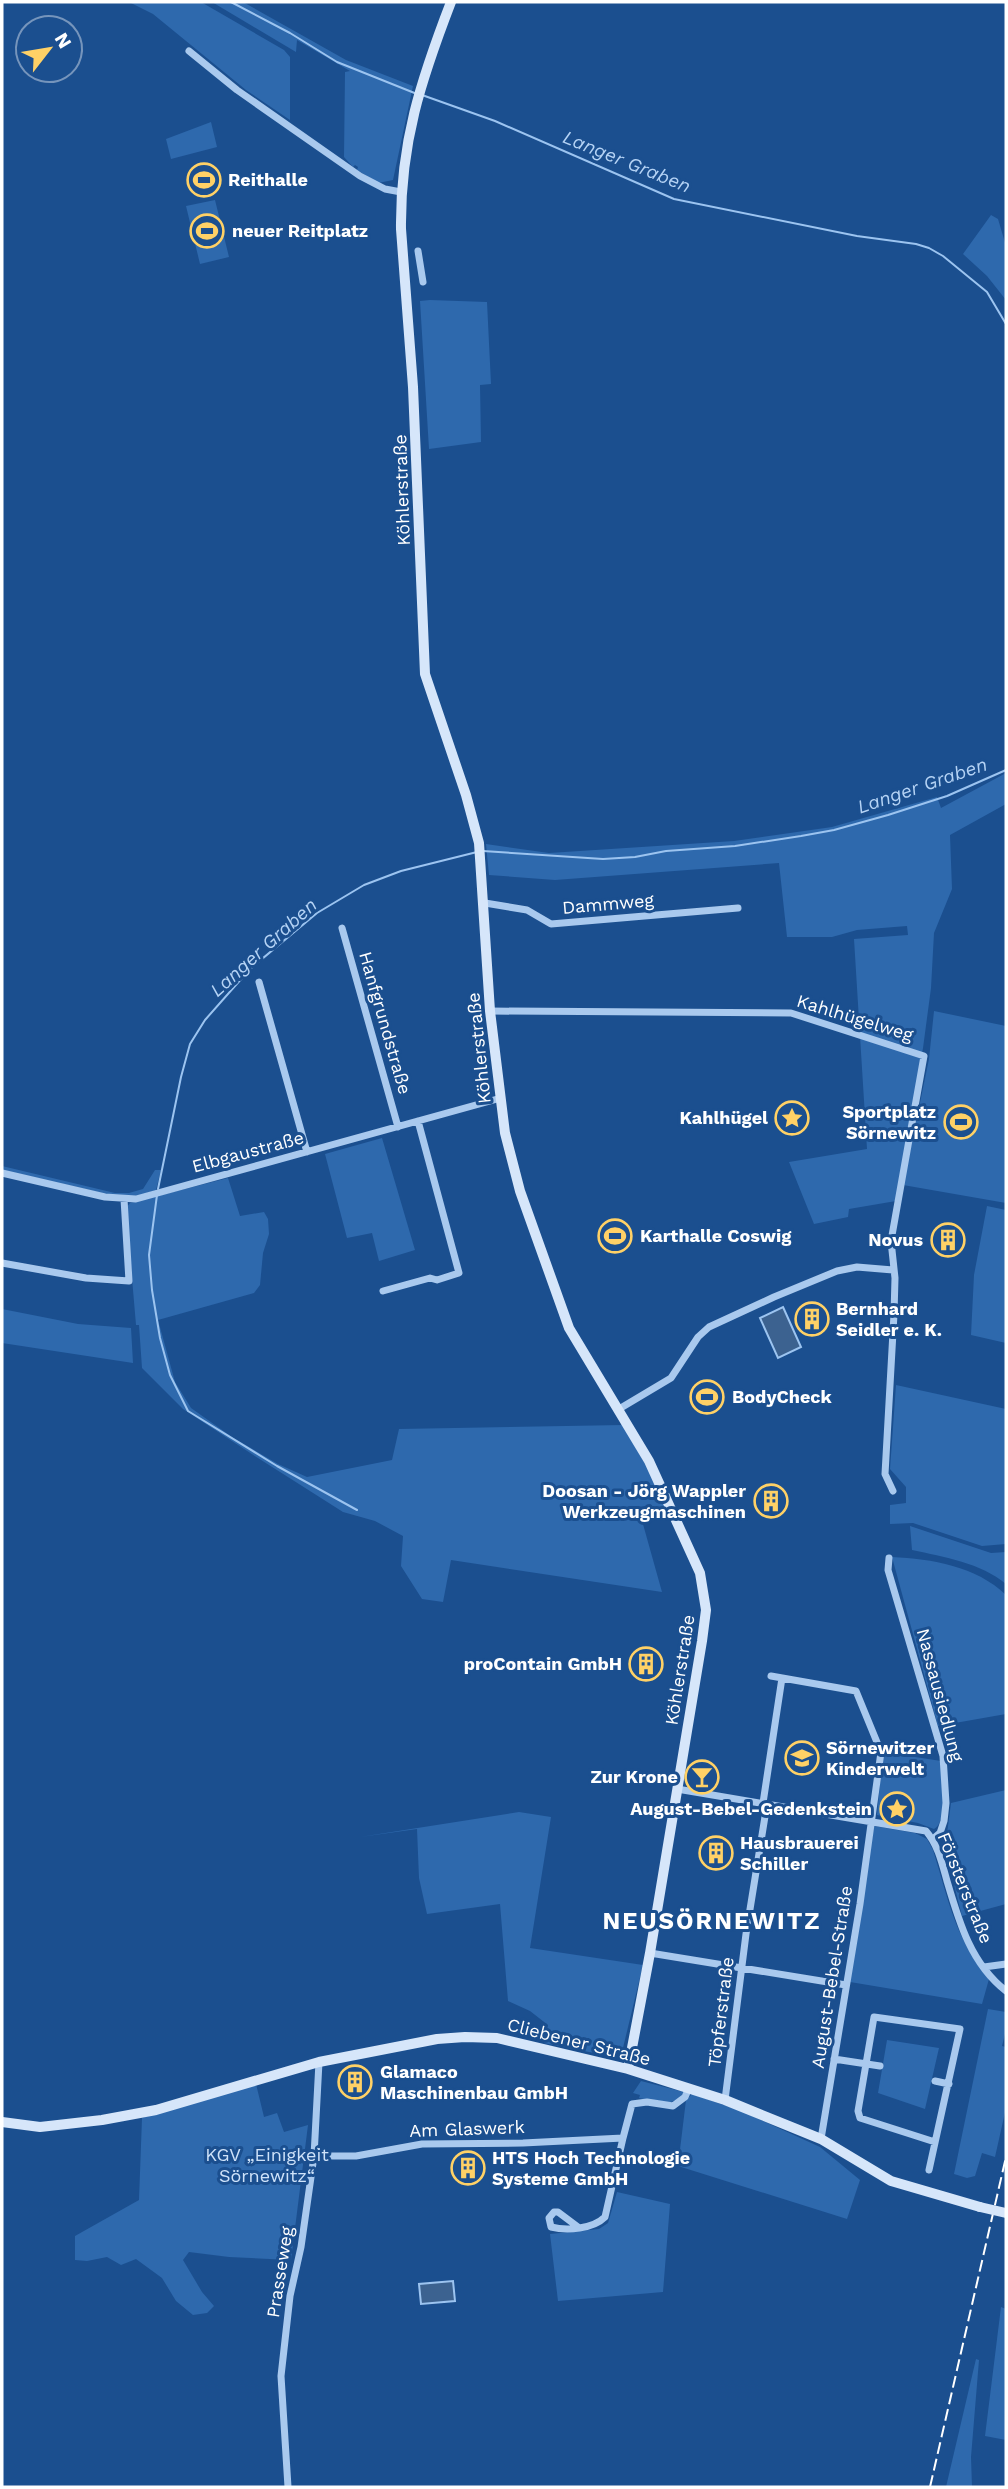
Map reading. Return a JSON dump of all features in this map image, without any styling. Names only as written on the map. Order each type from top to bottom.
[{"type":"street","name":"Köhlerstraße","points":[[451,2],[416,101],[406,145],[401,192],[403,268],[413,387],[425,674],[466,795],[479,843],[490,1012],[501,1098],[516,1178],[569,1328],[619,1409],[668,1500],[695,1561],[705,1592],[705,1620],[628,2069]]},
{"type":"street","points":[[189,51],[237,90],[360,176],[385,189],[401,192]]},
{"type":"street","points":[[418,251],[423,282]]},
{"type":"street","points":[[403,268],[422,268]]},
{"type":"street","name":"Dammweg","points":[[485,903],[527,909],[551,924],[738,908]]},
{"type":"street","name":"Hanfgrundstraße","points":[[342,928],[398,1127]]},
{"type":"street","points":[[259,982],[307,1152]]},
{"type":"street","name":"Kahlhügelweg","points":[[490,1012],[790,1013],[924,1056],[894,1225],[893,1270]]},
{"type":"street","name":"Elbgaustraße","points":[[2,1173],[124,1199],[162,1192],[501,1098]]},
{"type":"street","points":[[383,1291],[459,1273],[418,1121]]},
{"type":"street","points":[[2,1263],[86,1278],[129,1281],[124,1199]]},
{"type":"street","points":[[619,1409],[671,1378],[698,1337],[718,1322],[837,1271],[857,1268],[893,1270],[893,1354],[886,1474],[893,1491]]},
{"type":"street","name":"Nassausiedlung","points":[[889,1558],[888,1570],[943,1756],[946,1803],[944,1821],[940,1833],[933,1839]]},
{"type":"street","points":[[771,1676],[856,1691],[881,1752],[872,1820]]},
{"type":"street","points":[[765,1803],[782,1678]]},
{"type":"street","name":"Försterstraße","points":[[677,1788],[926,1830],[933,1839],[966,1941],[984,1967],[1006,1991]]},
{"type":"street","name":"Töpferstraße","points":[[725,2100],[765,1803]]},
{"type":"street","name":"August-Bebel-Straße","points":[[821,2139],[872,1820]]},
{"type":"street","points":[[650,1953],[846,1985]]},
{"type":"street","name":"Försterstraße","points":[[984,1967],[1006,1964]]},
{"type":"street","points":[[929,2170],[960,2029],[874,2017],[858,2111],[860,2119],[934,2141]]},
{"type":"street","name":"Cliebener Straße","points":[[2,2122],[40,2127],[64,2126],[140,2114],[319,2062],[431,2040],[475,2037],[508,2040],[628,2069],[689,2088],[821,2139],[891,2181],[1006,2213]]},
{"type":"street","points":[[834,2059],[880,2066]]},
{"type":"street","name":"Prasseweg","points":[[288,2487],[281,2376],[290,2296],[301,2247],[314,2156],[319,2062]]},
{"type":"street","points":[[934,2081],[949,2084]]},
{"type":"street","points":[[578,2227],[595,2225],[605,2217],[632,2104],[647,2102],[673,2106],[680,2102],[689,2088]]},
{"type":"street","name":"Am Glaswerk","points":[[314,2156],[356,2156],[422,2144],[623,2138]]},
{"type":"green space","points":[[129,2],[201,2],[284,50],[290,57],[290,120],[246,90],[153,14]]},
{"type":"green space","points":[[212,2],[243,2],[346,60],[413,86],[393,180],[378,183],[357,170],[355,165],[353,167],[344,157],[345,72],[350,71],[297,40],[296,52]]},
{"type":"green space","points":[[211,122],[217,147],[171,159],[166,139]]},
{"type":"green space","name":"neuer Reitplatz","points":[[215,200],[229,257],[200,264],[186,206]]},
{"type":"green space","points":[[991,215],[998,219],[1006,246],[1006,300],[987,276],[963,254]]},
{"type":"green space","points":[[420,301],[487,302],[491,384],[480,385],[481,442],[429,449]]},
{"type":"green space","points":[[1006,773],[1006,804],[950,835],[952,889],[934,933],[931,988],[923,1048],[896,1201],[849,1209],[848,1217],[814,1224],[789,1162],[867,1149],[854,939],[908,935],[907,926],[857,930],[832,937],[787,937],[779,863],[555,880],[489,875],[486,844],[549,853],[734,841],[832,827],[937,797],[941,808]]},
{"type":"green space","name":"Sportplatz Sörnewitz","points":[[934,1011],[1006,1026],[1006,1203],[903,1185],[929,1059]]},
{"type":"green space","points":[[382,1138],[415,1250],[379,1261],[372,1233],[347,1238],[325,1154]]},
{"type":"green space","points":[[2,1166],[115,1193],[143,1189],[155,1170],[161,1170],[156,1190],[137,1196],[106,1194],[2,1170]]},
{"type":"green space","points":[[228,1178],[240,1216],[264,1212],[268,1219],[269,1234],[263,1253],[260,1285],[254,1293],[158,1320],[175,1382],[191,1408],[232,1437],[278,1464],[307,1477],[392,1460],[399,1429],[623,1425],[649,1471],[667,1511],[641,1517],[662,1592],[451,1560],[443,1602],[422,1599],[401,1566],[403,1536],[375,1521],[343,1512],[183,1409],[142,1368],[126,1208],[130,1203]]},
{"type":"green space","points":[[987,1206],[1006,1210],[1006,1343],[971,1335],[974,1275]]},
{"type":"green space","points":[[2,1309],[78,1324],[131,1328],[133,1363],[2,1343]]},
{"type":"green space","points":[[896,1385],[1006,1409],[1006,1544],[982,1546],[913,1523],[890,1524],[890,1505],[906,1503],[906,1487],[890,1469]]},
{"type":"green space","points":[[910,1526],[991,1553],[1006,1552],[1006,1584],[974,1566],[912,1550]]},
{"type":"green space","points":[[892,1557],[953,1566],[981,1577],[1006,1595],[1006,1714],[938,1726]]},
{"type":"green space","points":[[883,1752],[941,1761],[943,1808],[939,1824],[934,1829],[877,1815]]},
{"type":"green space","points":[[1006,1790],[1006,1904],[962,1916],[945,1849],[951,1803]]},
{"type":"green space","points":[[519,1812],[551,1817],[530,1948],[643,1965],[622,2052],[614,2057],[544,2043],[548,2025],[530,2011],[508,2001],[500,1904],[427,1914],[419,1878],[417,1829],[360,1837]]},
{"type":"green space","points":[[874,1826],[915,1833],[927,1839],[960,1933],[989,1979],[982,2004],[850,1982]]},
{"type":"green space","points":[[988,2009],[1006,2012],[1006,2030],[1002,2046],[1006,2047],[1006,2108],[995,2157],[982,2153],[975,2176],[967,2178],[954,2174]]},
{"type":"green space","points":[[887,2040],[939,2048],[925,2109],[878,2093]]},
{"type":"green space","points":[[641,2081],[684,2092],[670,2102],[639,2098],[640,2095],[633,2093]]},
{"type":"green space","name":"KGV „Einigkeit Sörnewitz“","points":[[256,2084],[264,2117],[277,2113],[284,2132],[308,2125],[291,2260],[189,2252],[183,2260],[202,2292],[214,2306],[207,2313],[193,2315],[176,2301],[162,2278],[136,2259],[121,2265],[107,2257],[87,2261],[75,2260],[75,2236],[139,2200],[142,2118]]},
{"type":"green space","points":[[692,2094],[741,2111],[820,2147],[860,2180],[847,2219],[678,2166],[686,2100]]},
{"type":"green space","points":[[617,2192],[670,2204],[663,2292],[558,2301],[550,2234],[599,2229],[608,2223]]},
{"type":"green space","points":[[1001,2307],[1006,2309],[1006,2440],[985,2436]]},
{"type":"green space","points":[[976,2359],[979,2360],[971,2457],[972,2487],[946,2487]]},
{"type":"shaded area","points":[[783,1307],[801,1347],[778,1358],[760,1318]]},
{"type":"shaded area","points":[[453,2281],[455,2301],[421,2304],[419,2284]]},
{"type":"waterway","name":"Langer Graben","points":[[231,2],[337,62],[417,94]]},
{"type":"waterway","name":"Langer Graben","points":[[422,95],[495,121],[674,199],[929,248],[987,292],[1006,324]]},
{"type":"waterway","name":"Langer Graben","points":[[483,851],[603,859],[735,846],[801,836],[888,815],[947,796],[1006,770]]},
{"type":"waterway","name":"Langer Graben","points":[[158,1189],[190,1044],[205,1020],[250,969],[317,913],[364,885],[401,871],[477,852]]},
{"type":"waterway","name":"Langer Graben","points":[[157,1195],[149,1255],[152,1290],[160,1338],[170,1375],[188,1411],[277,1466],[357,1510]]},
{"type":"railway","points":[[930,2487],[1006,2157]]},
{"type":"place","name":"Reithalle","points":[[204,180]]},
{"type":"place","name":"neuer Reitplatz","points":[[207,231]]},
{"type":"place","name":"Kahlhügel","points":[[792,1118]]},
{"type":"place","name":"Sportplatz Sörnewitz","points":[[961,1122]]},
{"type":"place","name":"Karthalle Coswig","points":[[615,1236]]},
{"type":"place","name":"Novus","points":[[948,1240]]},
{"type":"place","name":"Bernhard Seidler e. K.","points":[[812,1319]]},
{"type":"place","name":"BodyCheck","points":[[707,1397]]},
{"type":"place","name":"Doosan - Jörg Wappler Werkzeugmaschinen","points":[[771,1501]]},
{"type":"place","name":"proContain GmbH","points":[[646,1664]]},
{"type":"place","name":"Sörnewitzer Kinderwelt","points":[[802,1758]]},
{"type":"place","name":"Zur Krone","points":[[702,1777]]},
{"type":"place","name":"August-Bebel-Gedenkstein","points":[[897,1809]]},
{"type":"place","name":"Hausbrauerei Schiller","points":[[716,1853]]},
{"type":"place","name":"Glamaco Maschinenbau GmbH","points":[[355,2082]]},
{"type":"place","name":"HTS Hoch Technologie Systeme GmbH","points":[[468,2168]]},
{"type":"district","name":"NEUSÖRNEWITZ","points":[[712,1921]]}]
